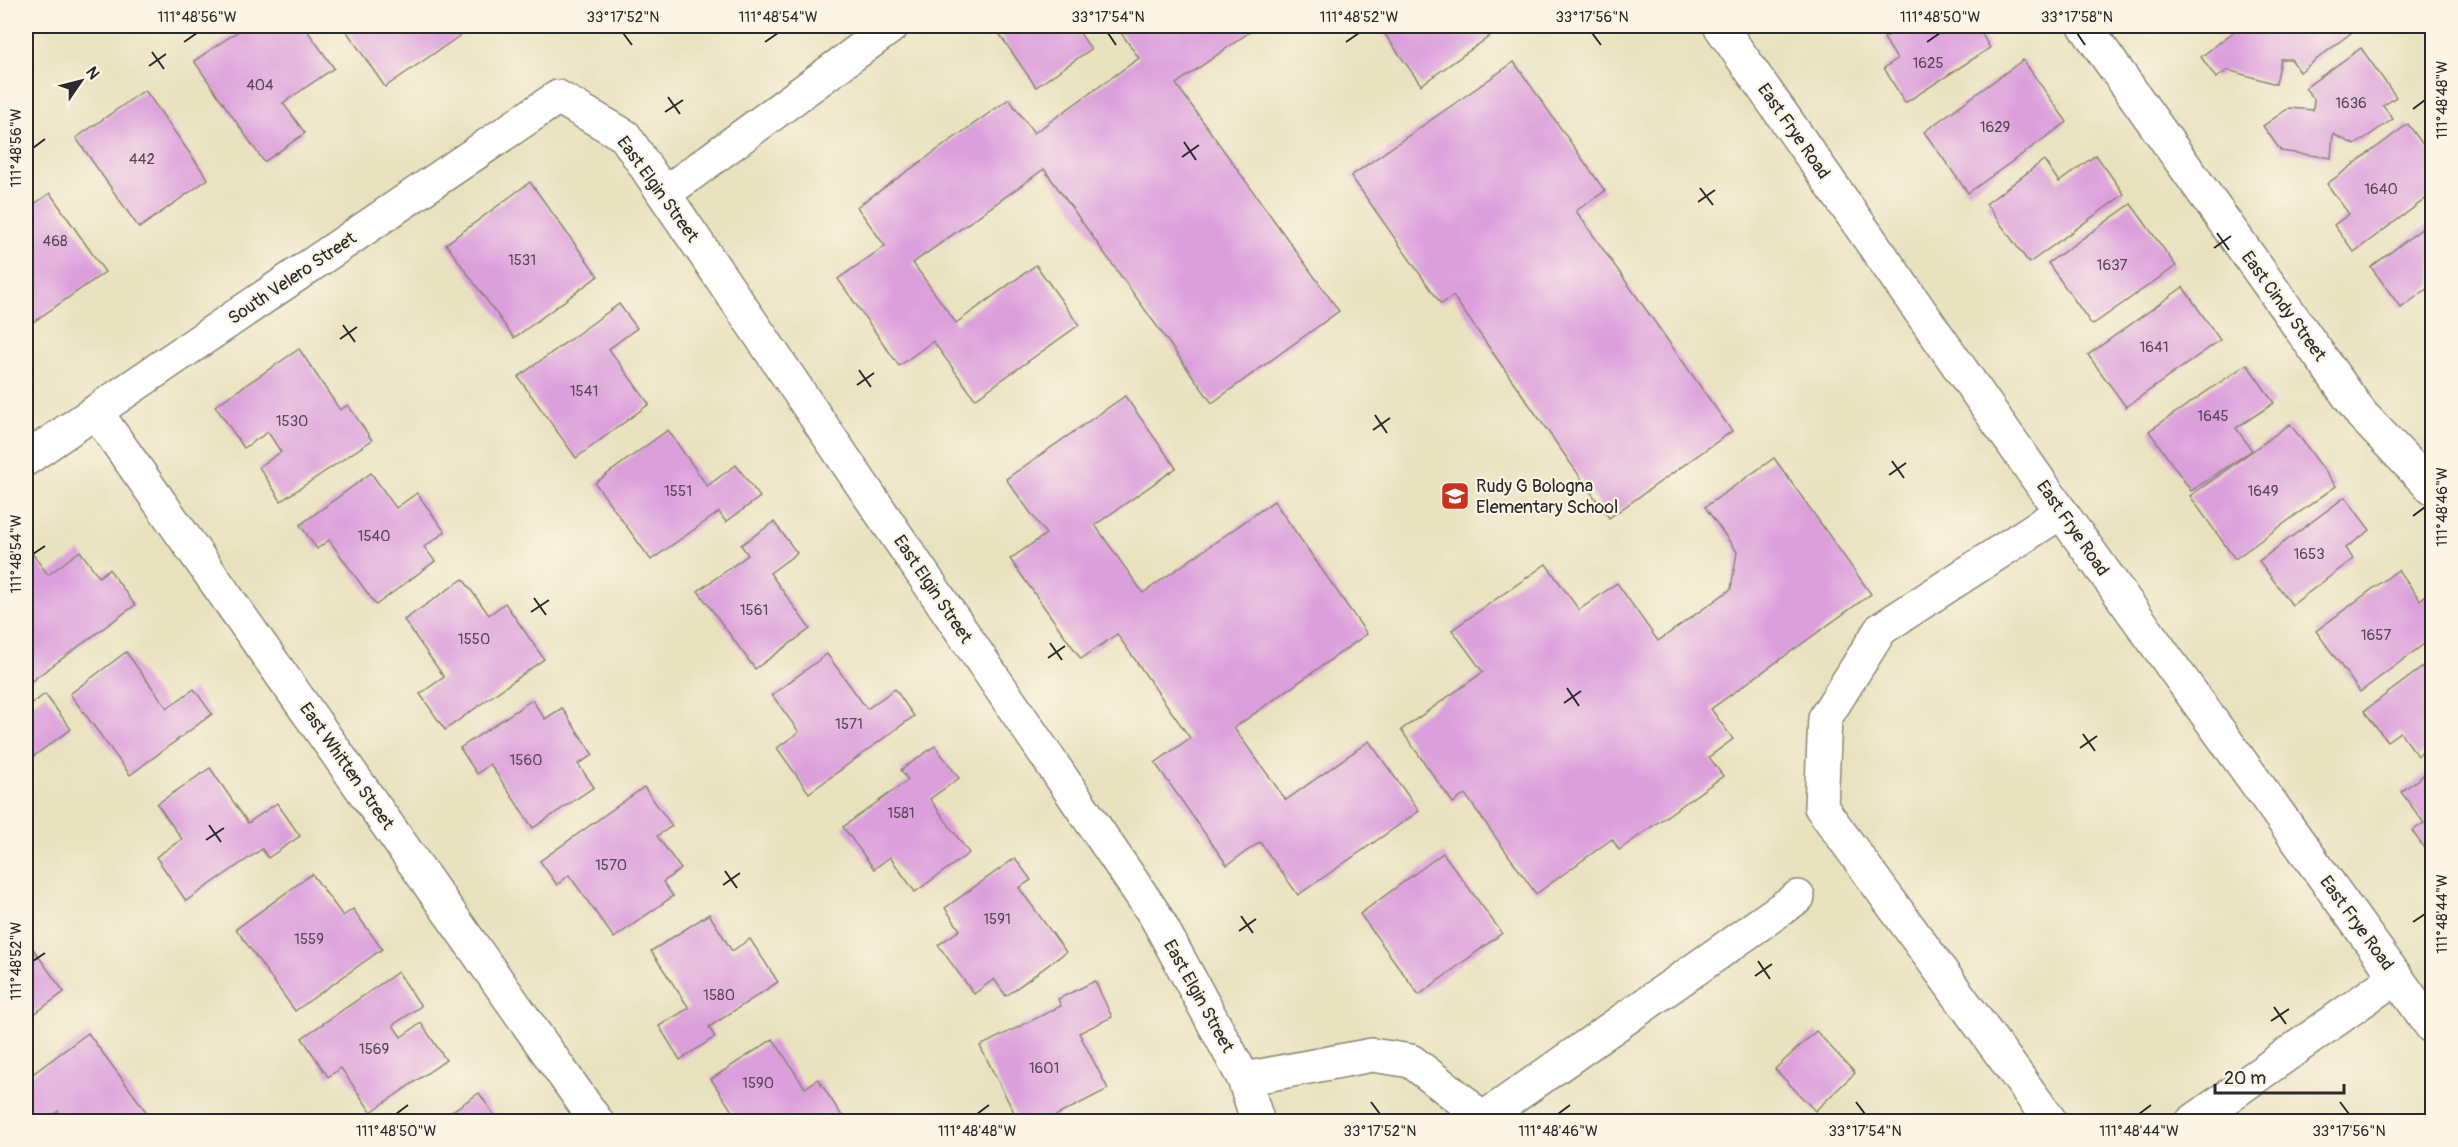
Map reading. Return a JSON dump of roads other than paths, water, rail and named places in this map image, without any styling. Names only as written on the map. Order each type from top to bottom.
[{"type":"street","points":[[664,194],[892,26]]},
{"type":"street","name":"East Frye Road","points":[[1720,26],[2061,512],[2433,1027]]},
{"type":"street","name":"East Cindy Street","points":[[2085,26],[2362,415],[2433,488]]},
{"type":"street","name":"East Elgin Street","points":[[558,97],[625,136],[1155,915],[1244,1079],[1258,1122]]},
{"type":"street","name":"South Velero Street","points":[[26,459],[558,97]]},
{"type":"street","name":"East Whitten Street","points":[[96,412],[597,1122]]},
{"type":"street","points":[[2051,1122],[1821,807],[1825,718],[1881,629],[2061,512]]},
{"type":"street","points":[[1244,1079],[1372,1055],[1411,1061],[1464,1102],[1482,1121],[1798,897]]},
{"type":"street","points":[[2192,1122],[2396,977]]},
{"type":"place","name":"Rudy G Bologna Elementary School","points":[[1455,496]]}]
